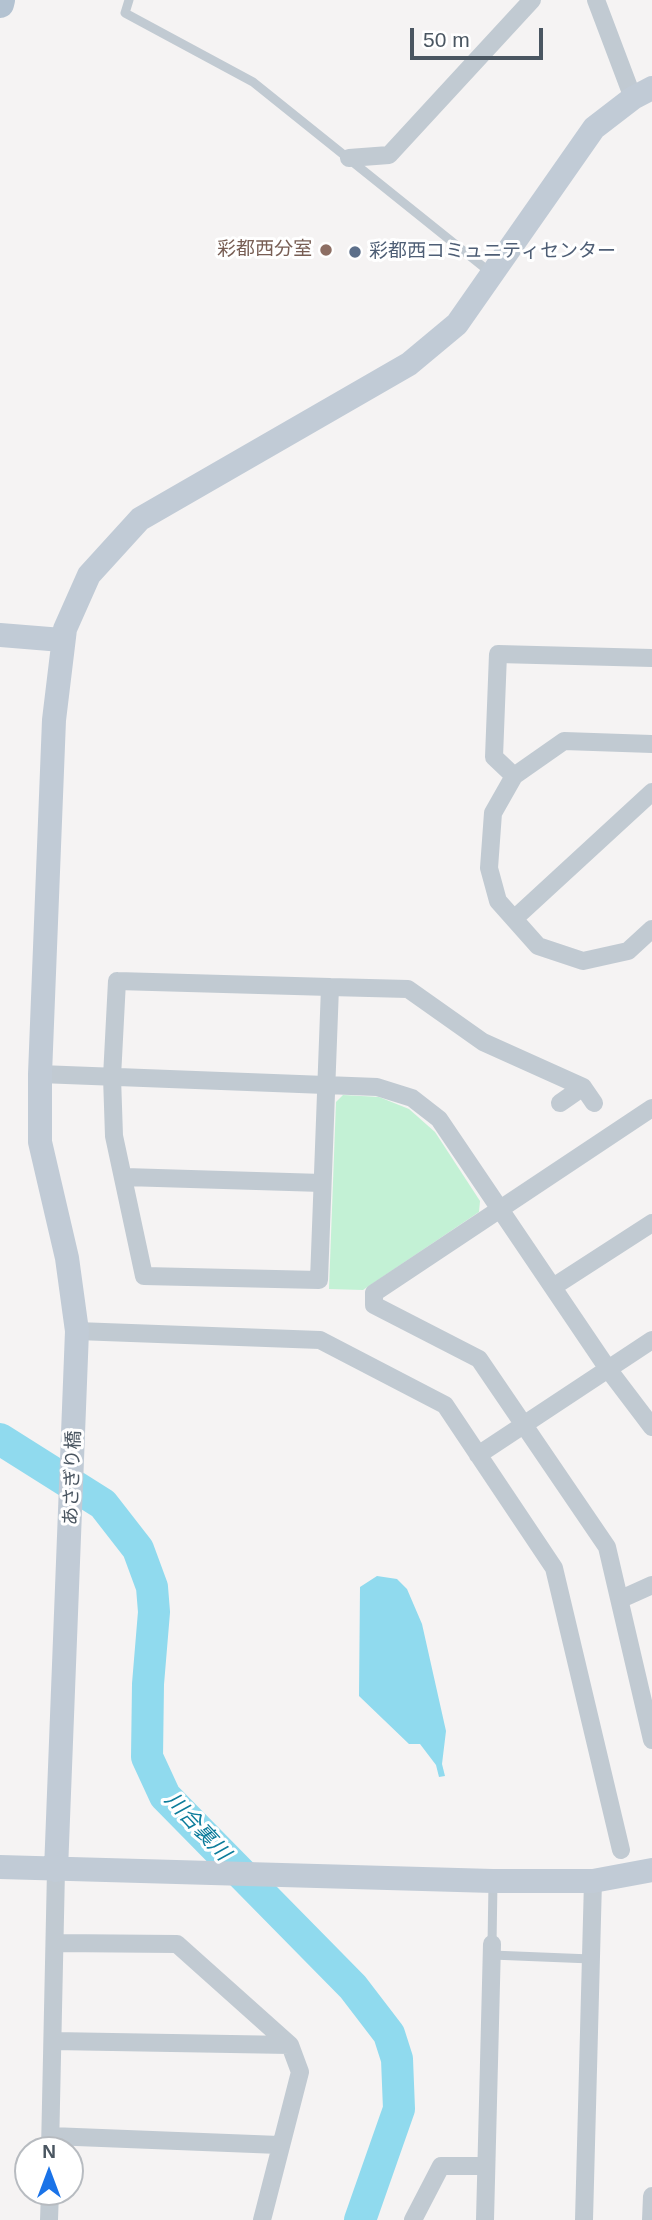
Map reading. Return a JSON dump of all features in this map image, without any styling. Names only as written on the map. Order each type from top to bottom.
[{"type":"street","points":[[349,158],[389,155],[532,0]]},
{"type":"street","points":[[596,0],[642,93]]},
{"type":"street","name":"あさぎり橋","points":[[56,1870],[77,1331],[67,1258],[40,1142],[40,1074],[53,746],[62,640],[70,612],[89,575],[140,519],[409,364],[457,324],[494,275],[594,128],[642,93]]},
{"type":"street","points":[[0,635],[62,640]]},
{"type":"street","points":[[514,776],[494,757],[498,654],[652,659]]},
{"type":"street","points":[[652,744],[564,741],[514,776],[493,813],[489,868],[498,901],[538,946],[583,961],[628,951],[652,929]]},
{"type":"street","points":[[514,919],[652,792]]},
{"type":"street","points":[[330,987],[319,1280],[144,1276],[125,1177],[114,1136],[112,1077],[117,981],[408,989],[483,1042],[583,1087],[594,1103]]},
{"type":"street","points":[[40,1074],[377,1087],[412,1098],[439,1119],[608,1370],[652,1427]]},
{"type":"street","points":[[560,1103],[583,1087]]},
{"type":"street","points":[[652,1108],[374,1293],[374,1305],[479,1359],[607,1547],[647,1693],[652,1740]]},
{"type":"street","points":[[125,1177],[323,1183]]},
{"type":"street","points":[[553,1287],[652,1223]]},
{"type":"street","points":[[77,1331],[320,1340],[445,1405],[554,1568],[621,1850]]},
{"type":"street","points":[[478,1455],[652,1340]]},
{"type":"street","points":[[621,1599],[652,1585]]},
{"type":"street","points":[[0,1867],[493,1881],[593,1881],[652,1870]]},
{"type":"street","points":[[50,2136],[56,1870]]},
{"type":"street","points":[[584,2220],[593,1881]]},
{"type":"street","points":[[55,1943],[177,1944],[290,2045],[300,2072],[279,2145],[262,2220]]},
{"type":"street","points":[[485,2220],[492,1949]]},
{"type":"street","points":[[53,2041],[290,2045]]},
{"type":"street","points":[[84,2143],[279,2145]]},
{"type":"street","points":[[413,2220],[441,2166],[486,2166]]},
{"type":"street","points":[[651,2220],[652,2196]]},
{"type":"lane","points":[[129,0],[125,13],[253,82],[494,275]]},
{"type":"lane","points":[[493,1881],[492,1949],[591,1959]]},
{"type":"green space","points":[[343,1095],[379,1097],[409,1109],[435,1132],[480,1201],[479,1212],[363,1290],[329,1289],[336,1102]]},
{"type":"water","points":[[377,1576],[397,1579],[407,1589],[422,1624],[446,1731],[442,1764],[445,1776],[439,1777],[436,1765],[420,1744],[409,1744],[359,1696],[360,1587]]},
{"type":"waterway","name":"川合裏川","points":[[0,1439],[103,1504],[138,1549],[152,1587],[154,1612],[148,1684],[147,1757],[165,1796],[353,1987],[389,2034],[397,2059],[399,2109],[360,2220]]},
{"type":"place","name":"彩都西分室","points":[[326,250]]},
{"type":"place","name":"彩都西コミュニティセンター","points":[[355,252]]}]
